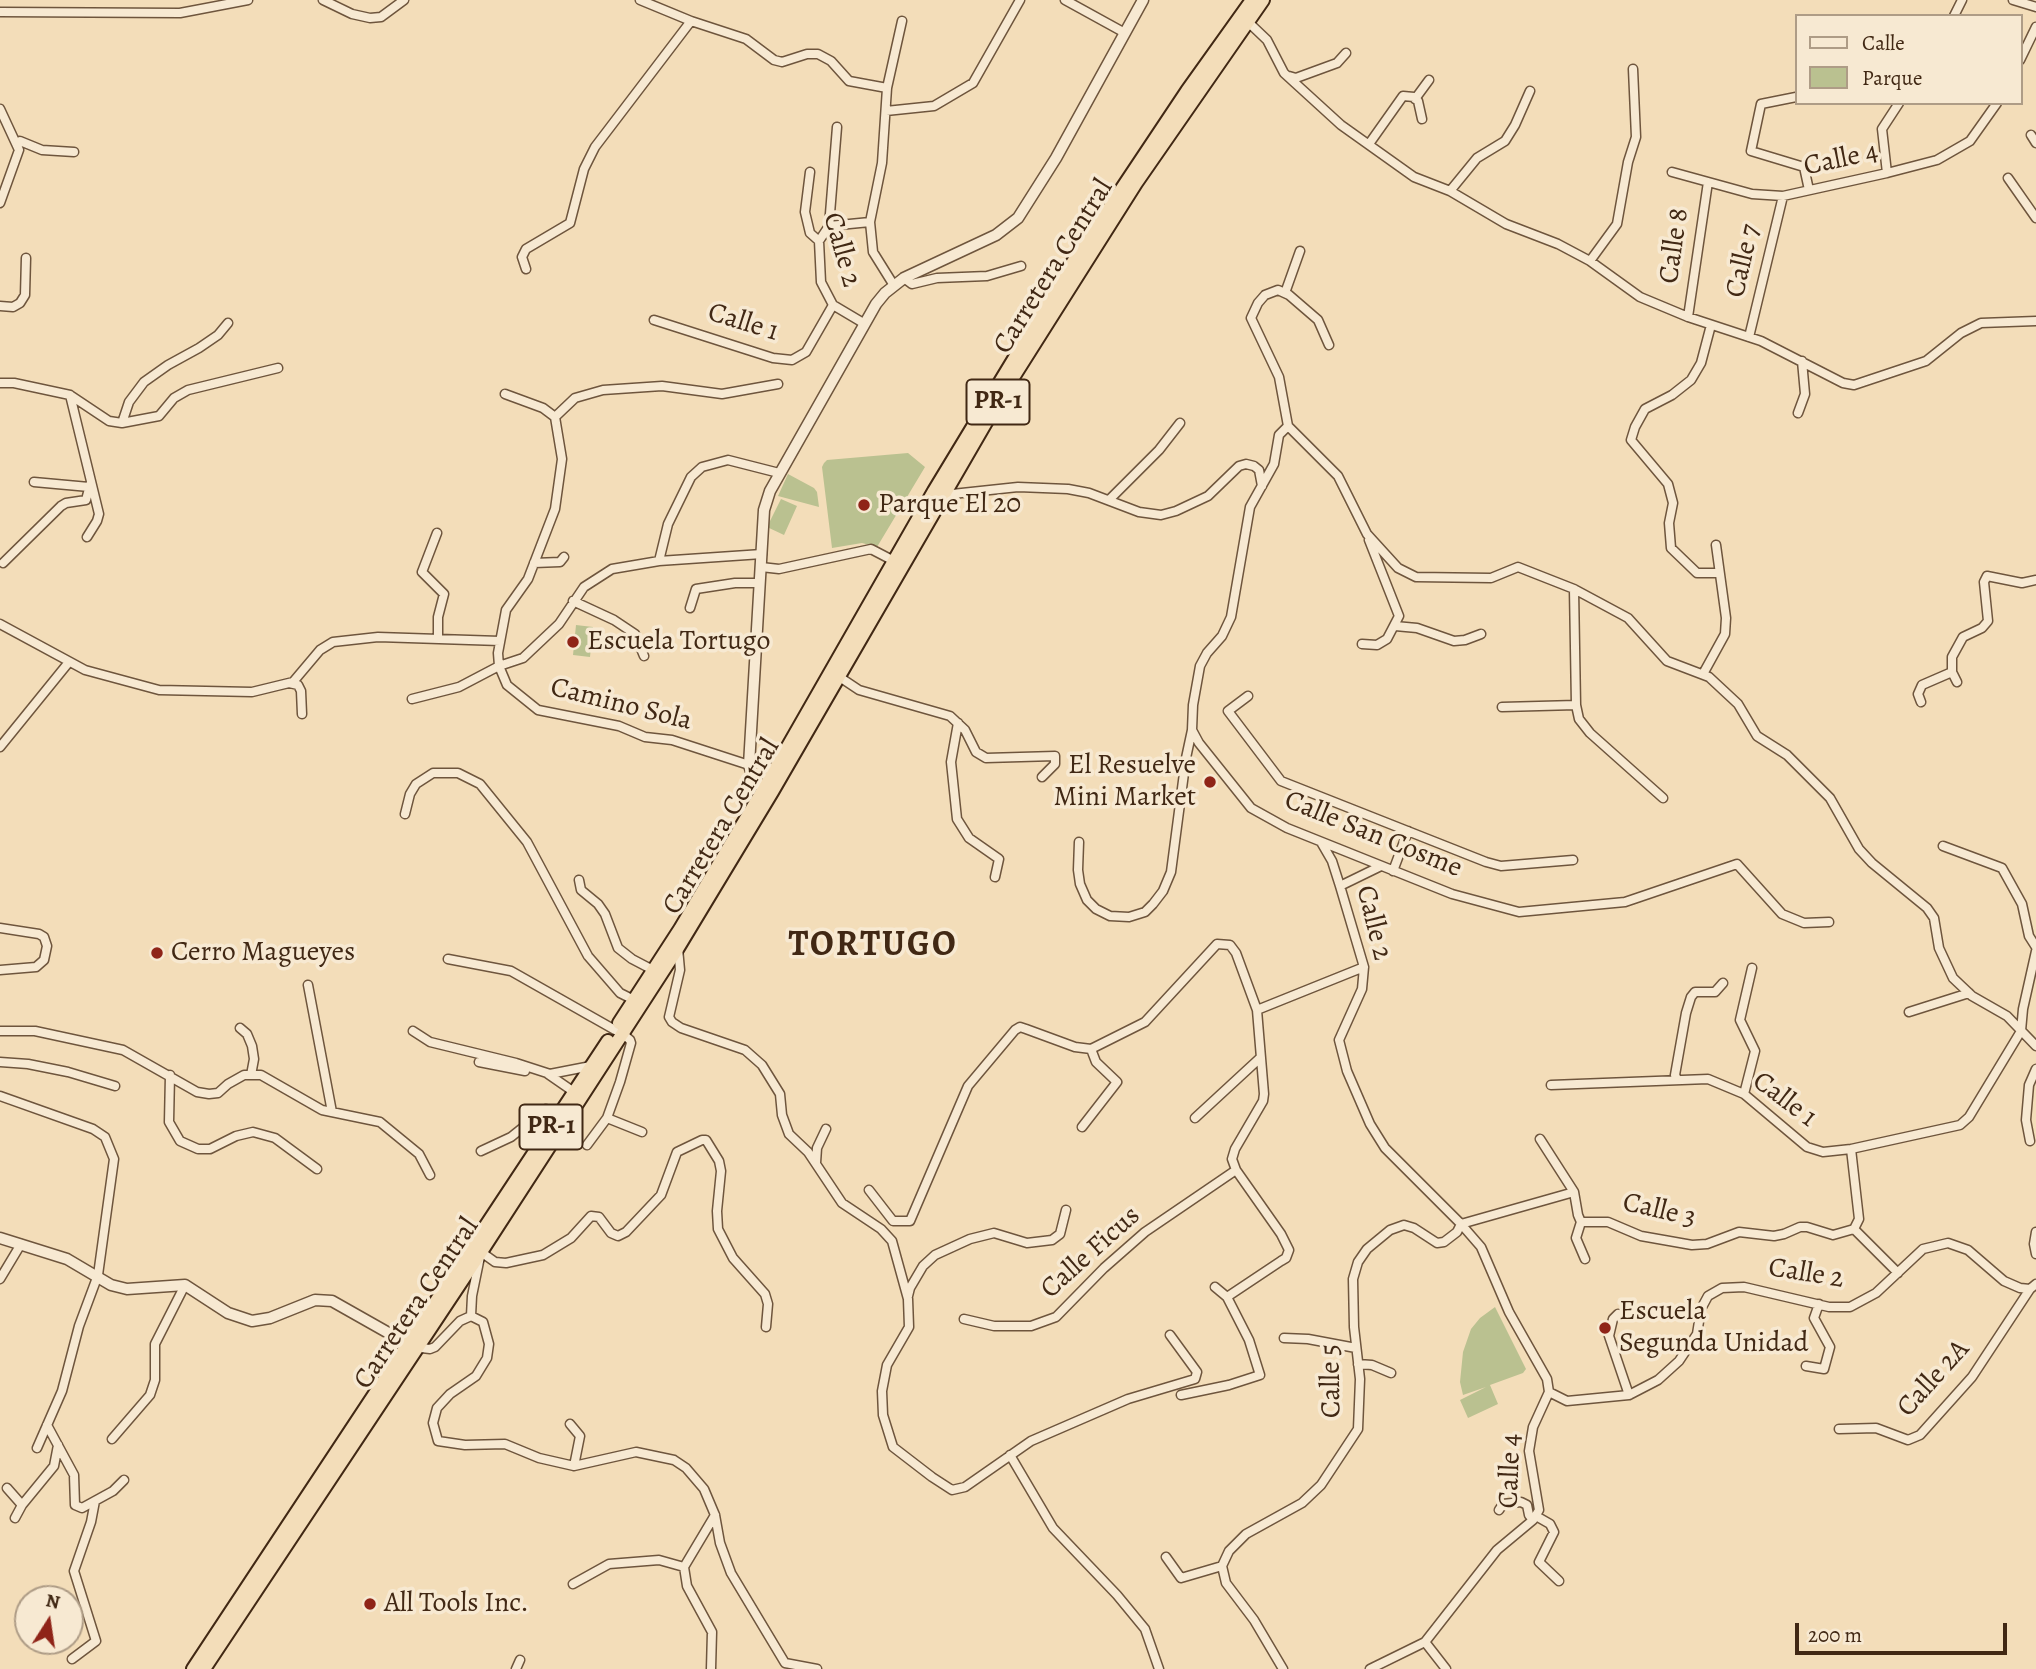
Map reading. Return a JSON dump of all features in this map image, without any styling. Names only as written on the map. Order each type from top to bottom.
[{"type":"highway","name":"Carretera Central","points":[[1245,18],[1252,0]]},
{"type":"highway","name":"Carretera Central","points":[[193,1669],[412,1347],[481,1252],[675,945],[838,676],[939,493],[1071,265],[1187,91],[1245,18],[1263,0]]},
{"type":"highway","name":"Carretera Central","points":[[766,793],[894,561],[939,493]]},
{"type":"highway","name":"Carretera Central","points":[[204,1669],[574,1092],[619,1032],[634,1000],[653,970],[675,945]]},
{"type":"street","points":[[0,12],[180,13],[248,0]]},
{"type":"street","points":[[323,0],[352,14],[370,18],[380,17],[404,0]]},
{"type":"street","points":[[640,0],[746,39],[774,60],[782,62],[807,54],[818,54],[831,61],[849,81],[887,88]]},
{"type":"street","points":[[886,111],[934,106],[973,83],[1020,0]]},
{"type":"street","points":[[1065,0],[1125,33]]},
{"type":"street","points":[[766,793],[752,775],[749,765],[764,510],[770,491],[876,304],[893,284],[996,235],[1017,218],[1056,158],[1143,0]]},
{"type":"street","points":[[2013,0],[2036,7]]},
{"type":"street","points":[[1245,18],[1267,40],[1286,76],[1341,125],[1414,177],[1450,191],[1506,224],[1558,244],[1590,261],[1640,297],[1688,317],[1749,337],[1843,383],[1854,385],[1926,361],[1961,333],[1980,323],[2036,321]]},
{"type":"street","points":[[893,284],[873,252],[870,222],[882,163],[887,88],[902,20]]},
{"type":"street","points":[[526,269],[522,257],[526,249],[570,223],[584,169],[595,147],[691,21]]},
{"type":"street","points":[[2022,56],[2036,27]]},
{"type":"street","points":[[1286,76],[1296,78],[1337,63],[1346,53]]},
{"type":"street","points":[[1590,261],[1617,224],[1628,162],[1636,137],[1633,69]]},
{"type":"street","points":[[1415,99],[1429,80]]},
{"type":"street","points":[[1450,191],[1477,158],[1505,141],[1530,91]]},
{"type":"street","points":[[1369,144],[1403,96],[1415,99]]},
{"type":"street","points":[[1794,97],[1761,104],[1751,151],[1804,167],[1809,190]]},
{"type":"street","points":[[1415,99],[1422,119]]},
{"type":"street","points":[[1887,173],[1882,129],[1898,105]]},
{"type":"street","name":"Calle 4","points":[[1672,173],[1752,194],[1783,196],[1937,160],[1970,141],[1996,105]]},
{"type":"street","points":[[0,109],[19,150],[0,203]]},
{"type":"street","points":[[819,241],[829,226],[837,127]]},
{"type":"street","points":[[17,145],[20,141],[42,149],[74,152]]},
{"type":"street","name":"Calle 2","points":[[810,172],[805,212],[810,233],[819,241],[821,282],[834,305],[865,324]]},
{"type":"street","points":[[2008,178],[2036,218]]},
{"type":"street","name":"Calle 8","points":[[1688,317],[1708,182]]},
{"type":"street","name":"Calle 7","points":[[1749,337],[1783,196]]},
{"type":"street","points":[[829,226],[870,222]]},
{"type":"street","points":[[1285,293],[1300,251]]},
{"type":"street","points":[[0,306],[13,307],[20,303],[24,295],[26,258]]},
{"type":"street","points":[[904,278],[912,284],[937,278],[987,276],[1021,266]]},
{"type":"street","points":[[1329,345],[1318,320],[1278,290],[1265,295],[1251,318],[1279,377],[1288,426],[1338,477],[1367,534],[1399,615],[1387,639],[1377,645],[1362,644]]},
{"type":"street","name":"Calle 1","points":[[654,320],[773,358],[792,360],[806,352],[834,305]]},
{"type":"street","points":[[122,423],[129,402],[144,382],[218,335],[228,323]]},
{"type":"street","points":[[1711,325],[1701,363],[1691,380],[1672,395],[1645,410],[1634,427],[1631,440],[1668,484],[1673,503],[1669,523],[1671,548],[1698,573],[1719,573]]},
{"type":"street","points":[[1798,413],[1805,394],[1802,361]]},
{"type":"street","points":[[0,383],[14,383],[70,395],[109,421],[122,423],[159,416],[174,398],[188,390],[278,368]]},
{"type":"street","points":[[555,417],[575,398],[603,390],[662,386],[722,394],[778,384]]},
{"type":"street","points":[[499,666],[500,641],[506,610],[527,579],[555,509],[562,459],[555,417],[542,408],[505,394]]},
{"type":"street","points":[[70,395],[99,514],[87,537]]},
{"type":"street","points":[[1108,500],[1159,450],[1180,422]]},
{"type":"street","points":[[1079,842],[1077,870],[1080,884],[1087,900],[1096,909],[1110,916],[1129,917],[1145,912],[1163,891],[1171,872],[1200,666],[1222,636],[1231,617],[1250,507],[1274,464],[1279,435],[1288,426]]},
{"type":"street","points":[[659,561],[668,524],[691,477],[702,467],[728,460],[779,473]]},
{"type":"street","points":[[939,493],[1048,487],[1088,493],[1149,515],[1161,515],[1208,496],[1239,466],[1246,464],[1259,470],[1262,486]]},
{"type":"street","points":[[34,482],[90,483]]},
{"type":"street","points":[[4,563],[61,506],[86,500],[90,483]]},
{"type":"street","points":[[437,533],[422,572],[444,594],[438,617],[438,639]]},
{"type":"street","points":[[1367,534],[1398,568],[1416,577],[1491,578],[1518,568],[1574,589],[1628,618],[1667,661],[1709,677],[1738,704],[1757,736],[1787,755],[1830,798],[1859,849],[1872,863],[1927,908],[1934,918],[1939,948],[1953,978],[1969,993],[2007,1016],[2036,1046]]},
{"type":"street","points":[[1703,674],[1725,634],[1726,618],[1716,545]]},
{"type":"street","points":[[761,567],[779,569],[871,548],[894,561]]},
{"type":"street","points":[[412,699],[459,687],[499,666],[523,658],[559,624],[584,587],[612,569],[659,561],[762,554]]},
{"type":"street","points":[[534,563],[560,562],[564,557]]},
{"type":"street","points":[[1957,682],[1952,673],[1952,657],[1963,638],[1982,628],[1987,621],[1984,582],[1987,576],[2022,583],[2036,580]]},
{"type":"street","points":[[690,608],[696,589],[735,583],[760,583]]},
{"type":"street","points":[[1574,589],[1576,705],[1579,719],[1590,733],[1663,798]]},
{"type":"street","points":[[573,601],[614,620],[635,634],[644,656]]},
{"type":"street","points":[[0,624],[85,670],[159,690],[252,692],[293,682],[320,650],[333,642],[378,637],[500,641]]},
{"type":"street","points":[[1395,626],[1417,628],[1454,641],[1481,634]]},
{"type":"street","points":[[0,747],[69,662]]},
{"type":"street","name":"Camino Sola","points":[[499,666],[507,685],[538,710],[619,726],[645,737],[672,740],[749,765]]},
{"type":"street","points":[[1922,702],[1918,694],[1922,685],[1952,673]]},
{"type":"street","points":[[838,676],[859,690],[950,716],[958,723],[976,752],[986,758],[1055,756],[1055,764],[1042,777]]},
{"type":"street","points":[[289,683],[298,685],[302,691],[302,714]]},
{"type":"street","points":[[1248,696],[1228,711],[1281,781],[1482,861],[1501,866],[1573,860]]},
{"type":"street","points":[[1502,707],[1576,705]]},
{"type":"street","points":[[958,723],[951,762],[957,819],[969,838],[999,859],[995,877]]},
{"type":"street","name":"Calle San Cosme","points":[[1192,730],[1207,754],[1251,808],[1287,828],[1452,894],[1519,912],[1625,902],[1737,864],[1782,914],[1804,923],[1829,922]]},
{"type":"street","points":[[405,814],[410,794],[416,784],[433,773],[458,773],[480,784],[527,842],[588,956],[620,993],[634,1000]]},
{"type":"street","points":[[1393,871],[1408,831]]},
{"type":"street","name":"Calle 2","points":[[1321,842],[1332,861],[1364,967],[1362,989],[1339,1040],[1347,1071],[1370,1124],[1385,1148],[1461,1224]]},
{"type":"street","points":[[1943,846],[2002,868],[2022,904],[2029,936],[2036,949],[2021,1031]]},
{"type":"street","points":[[1340,886],[1381,866]]},
{"type":"street","points":[[579,880],[582,890],[598,904],[605,915],[618,948],[653,970]]},
{"type":"street","points":[[0,928],[38,934],[44,937],[47,946],[44,960],[36,968],[0,970]]},
{"type":"street","points":[[869,1190],[892,1221],[909,1221],[968,1086],[1015,1030],[1020,1027],[1075,1047],[1091,1049],[1145,1022],[1217,944],[1230,945],[1236,953],[1257,1010],[1264,1094],[1263,1101],[1232,1159],[1236,1170],[1281,1234],[1289,1250],[1286,1258],[1227,1297]]},
{"type":"street","points":[[675,945],[680,970],[669,1017],[672,1022],[681,1028],[745,1050],[762,1065],[780,1094],[785,1128],[816,1163],[842,1203],[881,1229],[892,1241],[908,1299],[909,1327],[887,1365],[882,1391],[883,1415],[894,1447],[951,1490],[965,1487],[1031,1441],[1128,1399],[1195,1378],[1197,1372],[1171,1335]]},
{"type":"street","points":[[448,959],[510,971],[630,1040],[629,1051],[607,1118],[587,1145]]},
{"type":"street","points":[[1257,1010],[1364,967]]},
{"type":"street","points":[[1744,1094],[1755,1051],[1740,1020],[1752,968]]},
{"type":"street","points":[[1677,1079],[1675,1075],[1690,997],[1695,992],[1715,992],[1723,983]]},
{"type":"street","points":[[308,985],[332,1112]]},
{"type":"street","points":[[1909,1012],[1969,993]]},
{"type":"street","points":[[2,1028],[35,1031],[105,1044],[123,1050],[197,1092],[218,1093],[244,1075],[261,1075],[323,1110],[380,1122],[419,1154],[430,1175]]},
{"type":"street","points":[[240,1028],[247,1034],[252,1046],[254,1059],[251,1075]]},
{"type":"street","points":[[413,1031],[430,1042],[550,1074],[574,1092]]},
{"type":"street","name":"Calle 1","points":[[1551,1085],[1708,1079],[1744,1094],[1807,1147],[1823,1152],[1851,1149],[1965,1122],[2021,1031]]},
{"type":"street","points":[[1082,1127],[1117,1082],[1096,1062],[1091,1049]]},
{"type":"street","points":[[1195,1118],[1260,1058]]},
{"type":"street","points":[[0,1062],[68,1072],[115,1086]]},
{"type":"street","points":[[479,1062],[550,1074],[591,1066]]},
{"type":"street","points":[[2030,1141],[2026,1120],[2029,1085],[2036,1069]]},
{"type":"street","points":[[170,1075],[169,1122],[180,1141],[198,1149],[210,1149],[236,1136],[253,1132],[275,1139],[317,1169]]},
{"type":"street","points":[[0,1096],[93,1129],[104,1137],[114,1159],[97,1275],[79,1326],[62,1391],[37,1448]]},
{"type":"street","points":[[481,1151],[510,1137],[546,1109],[561,1113]]},
{"type":"street","points":[[607,1118],[642,1132]]},
{"type":"street","points":[[816,1163],[817,1148],[826,1129]]},
{"type":"street","name":"Calle 3","points":[[1540,1139],[1574,1192],[1581,1222],[1608,1222],[1642,1236],[1692,1245],[1707,1244],[1739,1231],[1774,1236],[1807,1227],[1833,1235],[1854,1229]]},
{"type":"street","points":[[471,1316],[471,1302],[481,1252],[492,1261],[506,1263],[543,1255],[571,1238],[591,1216],[599,1217],[611,1233],[618,1236],[626,1233],[661,1195],[677,1153],[693,1143],[706,1140],[715,1151],[721,1171],[717,1211],[719,1229],[733,1258],[765,1294],[768,1304],[766,1327]]},
{"type":"street","points":[[1851,1149],[1859,1219],[1854,1229],[1898,1273]]},
{"type":"street","name":"Calle Ficus","points":[[964,1319],[994,1326],[1031,1326],[1056,1317],[1104,1268],[1145,1232],[1236,1170]]},
{"type":"street","name":"Calle 5","points":[[1222,1566],[1229,1551],[1246,1534],[1302,1503],[1321,1485],[1358,1429],[1360,1379],[1353,1279],[1358,1262],[1367,1249],[1390,1230],[1404,1225],[1414,1228],[1437,1243],[1444,1242],[1457,1232],[1461,1224],[1574,1192]]},
{"type":"street","points":[[908,1299],[917,1277],[935,1255],[970,1239],[994,1233],[1027,1243],[1052,1240],[1060,1234],[1066,1210]]},
{"type":"street","points":[[1581,1222],[1576,1238],[1585,1259]]},
{"type":"street","points":[[1461,1224],[1481,1247],[1509,1312],[1547,1379],[1549,1392]]},
{"type":"street","points":[[2036,1232],[2036,1254]]},
{"type":"street","points":[[0,1238],[67,1259],[111,1285],[127,1289],[185,1285],[228,1313],[252,1321],[271,1318],[314,1300],[332,1301],[412,1347],[435,1347],[460,1321],[471,1316]]},
{"type":"street","name":"Calle 2","points":[[1549,1392],[1567,1401],[1629,1395],[1658,1380],[1679,1361],[1697,1334],[1704,1301],[1722,1288],[1744,1287],[1841,1309],[1876,1293],[1923,1249],[1948,1243],[1968,1250],[2004,1281],[2020,1289],[2033,1286]]},
{"type":"street","points":[[0,1279],[21,1244]]},
{"type":"street","points":[[112,1438],[150,1395],[155,1380],[155,1344],[185,1285]]},
{"type":"street","name":"Calle 2A","points":[[1839,1429],[1875,1428],[1908,1440],[1920,1435],[1972,1377],[2033,1286]]},
{"type":"street","points":[[1181,1395],[1229,1385],[1259,1375],[1249,1340],[1227,1297],[1215,1287]]},
{"type":"street","points":[[1806,1366],[1824,1369],[1830,1347],[1814,1318],[1819,1304]]},
{"type":"street","points":[[1618,1314],[1613,1319],[1609,1336],[1629,1395]]},
{"type":"street","points":[[471,1316],[483,1322],[489,1344],[487,1358],[476,1376],[450,1394],[437,1408],[433,1423],[435,1438],[438,1441],[465,1445],[505,1444],[539,1458],[574,1466],[636,1452],[674,1460],[687,1468],[704,1489],[715,1515],[720,1543],[731,1573],[785,1663],[817,1669]]},
{"type":"street","points":[[1284,1338],[1308,1339],[1356,1349]]},
{"type":"street","points":[[1358,1364],[1372,1365],[1391,1373]]},
{"type":"street","name":"Calle 4","points":[[1370,1669],[1425,1642],[1497,1550],[1534,1518],[1539,1510],[1529,1451],[1533,1427],[1549,1392]]},
{"type":"street","points":[[569,1424],[580,1436],[574,1466]]},
{"type":"street","points":[[47,1425],[74,1475],[75,1505],[82,1508],[113,1491],[124,1480]]},
{"type":"street","points":[[15,1518],[22,1505],[54,1466],[58,1445]]},
{"type":"street","points":[[1010,1455],[1053,1528],[1117,1595],[1145,1629],[1159,1669]]},
{"type":"street","points":[[7,1488],[22,1505]]},
{"type":"street","points":[[72,1659],[96,1641],[74,1571],[91,1522],[95,1501]]},
{"type":"street","points":[[1499,1510],[1503,1504],[1521,1502],[1527,1505],[1529,1515],[1550,1524],[1554,1532],[1539,1562],[1559,1581]]},
{"type":"street","points":[[711,1669],[712,1632],[687,1586],[684,1567],[715,1515]]},
{"type":"street","points":[[1166,1557],[1181,1578],[1222,1566],[1226,1583],[1254,1620],[1283,1669]]},
{"type":"street","points":[[573,1584],[609,1564],[659,1560],[684,1567]]},
{"type":"street","points":[[1425,1642],[1446,1669]]},
{"type":"green space","name":"Parque El 20","points":[[908,453],[925,467],[877,547],[862,543],[832,548],[822,467],[824,463],[827,460]]},
{"type":"green space","points":[[788,474],[814,488],[819,507],[778,496]]},
{"type":"green space","points":[[781,499],[797,506],[784,535],[767,527]]},
{"type":"green space","points":[[576,625],[593,627],[590,657],[573,655]]},
{"type":"green space","points":[[1495,1307],[1526,1369],[1523,1373],[1490,1385],[1498,1404],[1468,1418],[1460,1400],[1486,1387],[1463,1395],[1460,1382],[1463,1352],[1471,1329]]},
{"type":"place","name":"Parque El 20","points":[[864,505]]},
{"type":"place","name":"Escuela Tortugo","points":[[573,642]]},
{"type":"place","name":"El Resuelve Mini Market","points":[[1210,782]]},
{"type":"place","name":"Cerro Magueyes","points":[[157,953]]},
{"type":"place","name":"Escuela Segunda Unidad","points":[[1605,1328]]},
{"type":"place","name":"All Tools Inc.","points":[[370,1604]]},
{"type":"district","name":"TORTUGO","points":[[873,946]]}]
